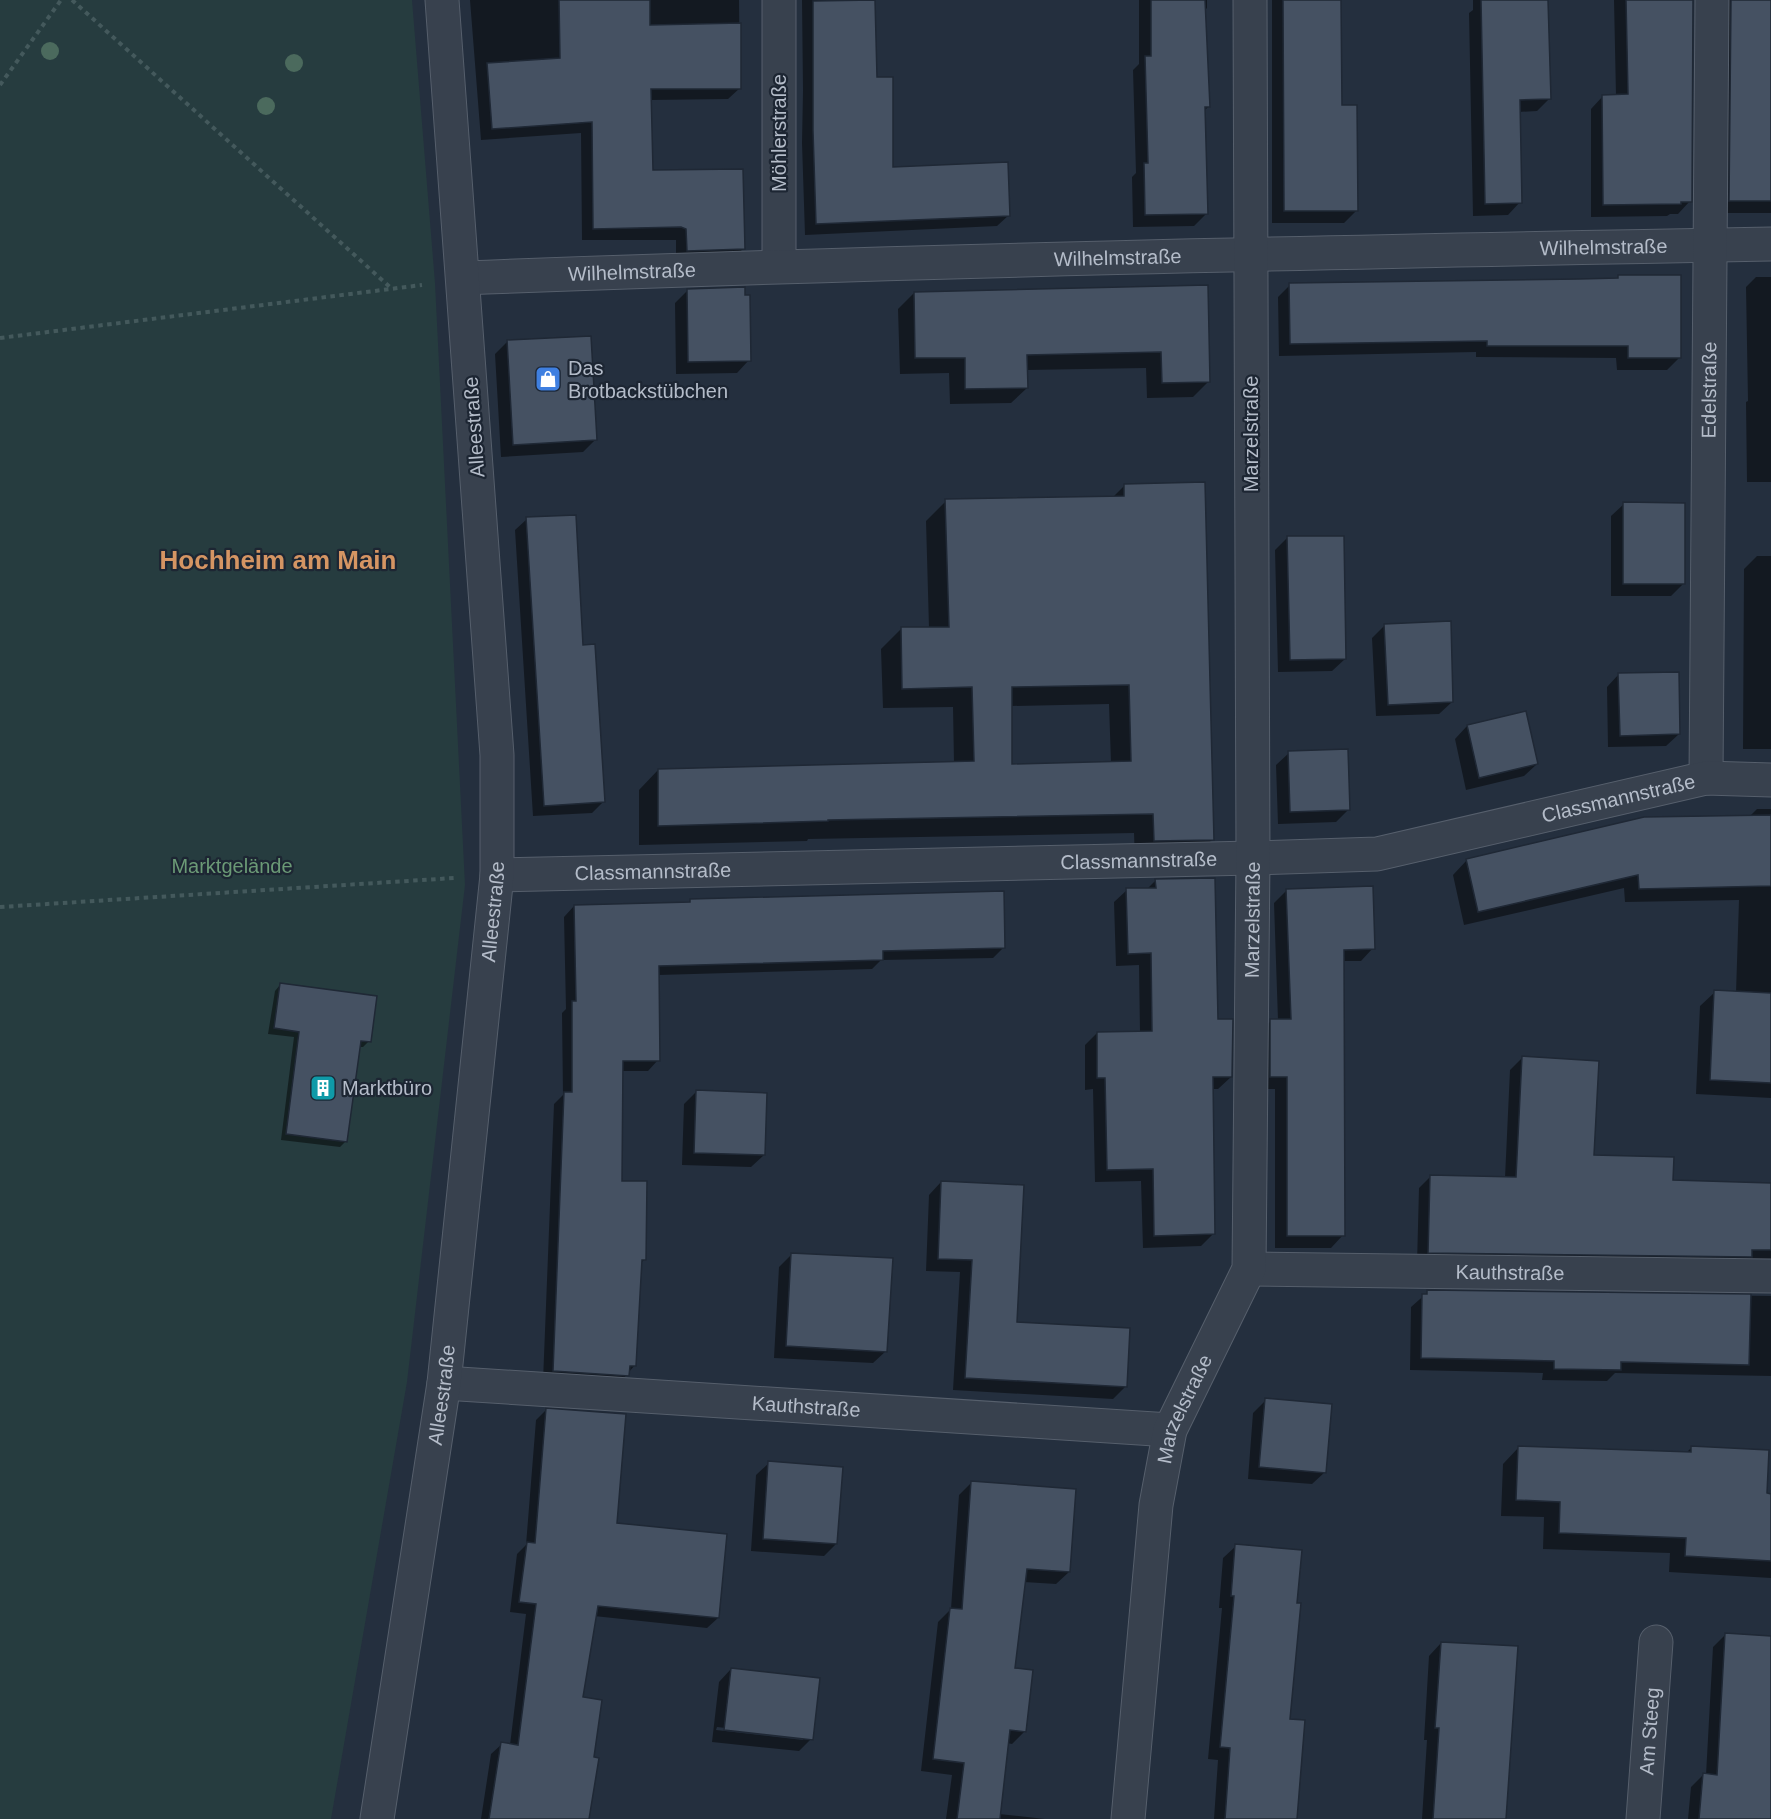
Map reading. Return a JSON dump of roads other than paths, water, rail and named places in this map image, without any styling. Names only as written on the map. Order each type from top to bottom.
[{"type":"street","name":"Alleestraße","points":[[377,1819],[444,1383],[497,875],[497,755],[442,0]]},
{"type":"street","name":"Möhlerstraße","points":[[779,0],[779,266]]},
{"type":"street","name":"Marzelstraße","points":[[1128,1819],[1156,1505],[1170,1430],[1249,1269],[1253,858],[1250,0]]},
{"type":"street","name":"Edelstraße","points":[[1706,778],[1712,0]]},
{"type":"street","name":"Wilhelmstraße","points":[[464,278],[779,266],[1771,244]]},
{"type":"street","name":"Classmannstraße","points":[[497,875],[1377,854],[1706,778],[1771,780]]},
{"type":"street","name":"Kauthstraße","points":[[1249,1269],[1771,1276]]},
{"type":"street","name":"Kauthstraße","points":[[444,1383],[1170,1430]]},
{"type":"street","name":"Am Steeg","points":[[1643,1819],[1656,1642]]},
{"type":"place","name":"Das Brotbackstübchen","points":[[548,379]]},
{"type":"place","name":"Marktbüro","points":[[323,1088]]},
{"type":"district","name":"Hochheim am Main","points":[[278,560]]},
{"type":"park label","name":"Marktgelände","points":[[232,866]]}]
